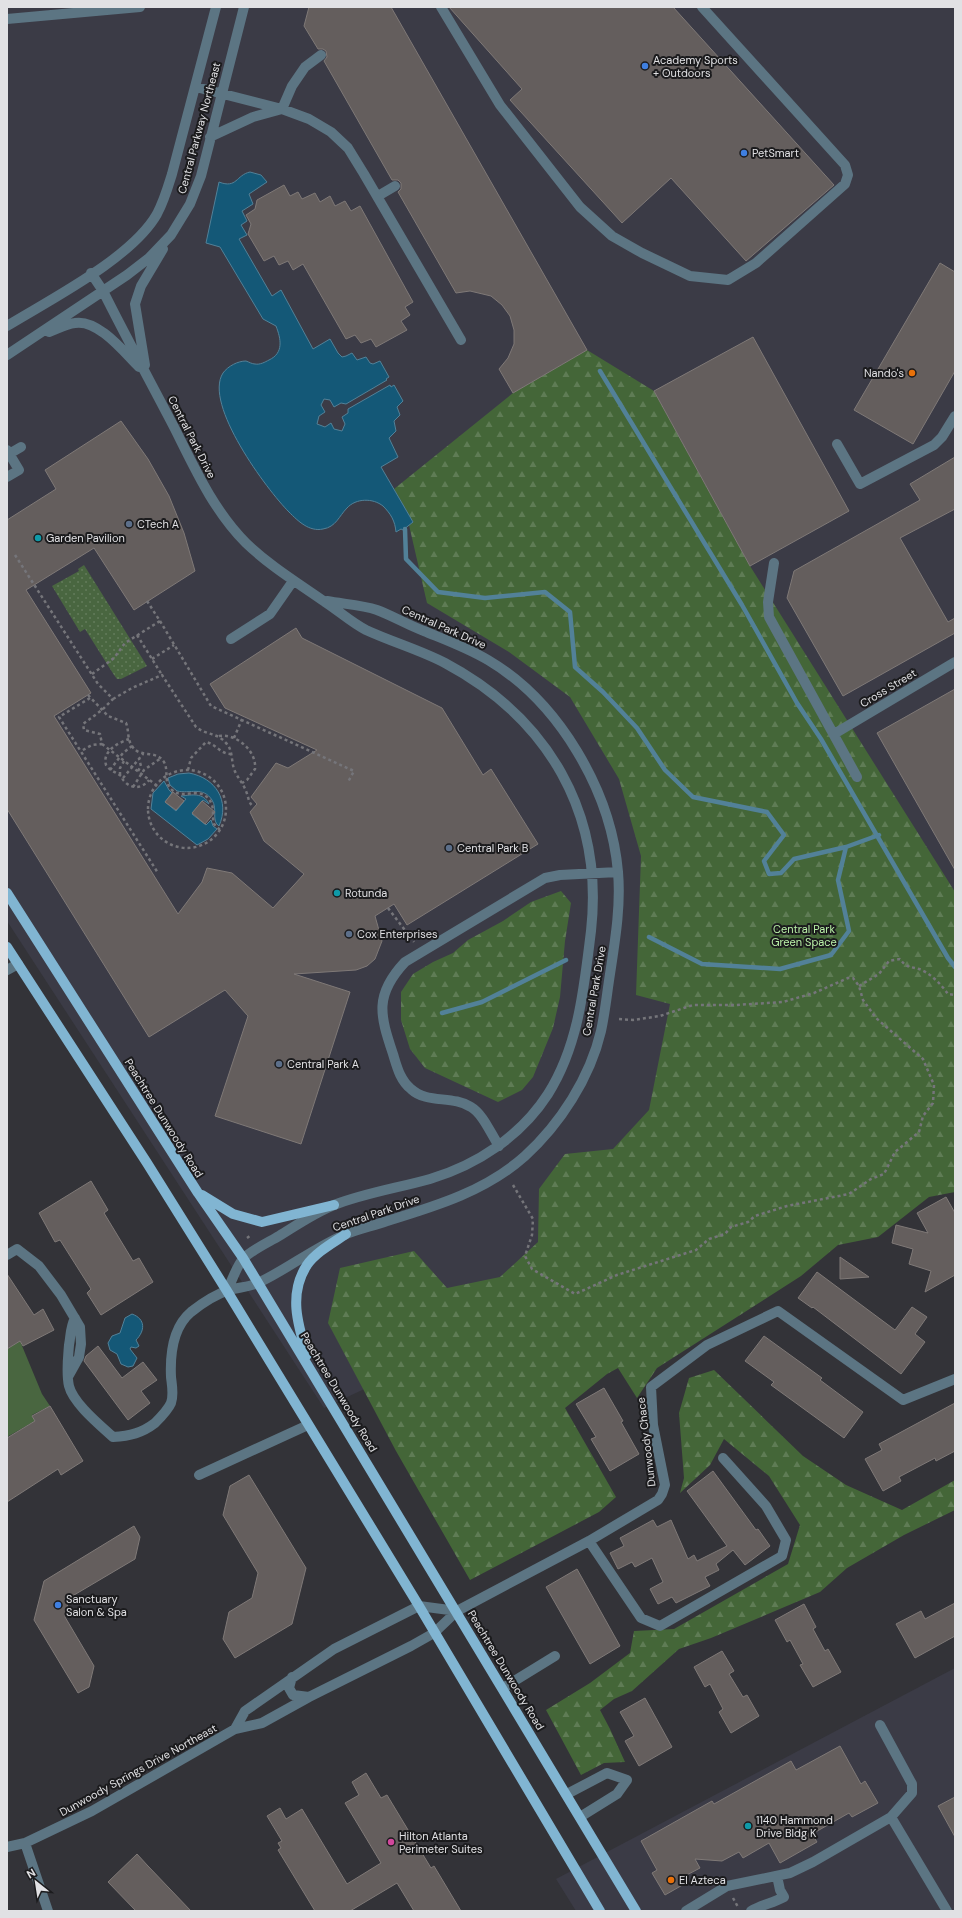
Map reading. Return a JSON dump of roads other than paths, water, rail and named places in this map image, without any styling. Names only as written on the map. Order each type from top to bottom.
[{"type":"main road","name":"Peachtree Dunwoody Road","points":[[7,894],[198,1193],[259,1283],[636,1911]]},
{"type":"main road","points":[[7,947],[147,1162],[227,1291],[419,1606],[600,1911]]},
{"type":"main road","points":[[198,1193],[233,1214],[262,1222],[334,1205]]},
{"type":"main road","points":[[311,1368],[297,1321],[296,1302],[299,1284],[308,1265],[318,1254],[346,1234]]},
{"type":"street","points":[[7,19],[140,7]]},
{"type":"street","name":"Central Parkway Northeast","points":[[7,326],[113,260],[144,231],[157,214],[167,192],[216,7]]},
{"type":"street","name":"Central Parkway Northeast","points":[[34,338],[149,258],[171,235],[190,204],[201,176],[244,7]]},
{"type":"street","points":[[441,7],[500,105],[580,206],[612,236],[642,253],[690,276],[728,280],[756,263],[845,184],[848,175],[845,165],[702,7]]},
{"type":"street","points":[[282,109],[292,86],[305,67],[321,55]]},
{"type":"street","points":[[196,87],[282,109],[309,119],[331,132],[348,148],[378,196],[462,340]]},
{"type":"street","points":[[210,137],[253,117],[282,109]]},
{"type":"street","points":[[378,196],[395,186]]},
{"type":"street","points":[[147,376],[135,304],[141,286],[171,235]]},
{"type":"street","name":"Central Park Drive","points":[[92,273],[103,291],[204,488],[230,524],[250,547],[292,581],[323,600],[362,628],[443,662],[467,677],[513,712],[533,732],[565,779],[577,804],[586,832],[591,873],[592,917],[588,958],[578,1024],[566,1060],[548,1095],[526,1122],[499,1146],[478,1160],[433,1178],[372,1193],[334,1205],[307,1218],[243,1258]]},
{"type":"street","points":[[7,355],[34,338],[76,323],[92,326],[110,337],[147,376]]},
{"type":"street","points":[[837,444],[860,484],[934,445],[942,438],[955,416]]},
{"type":"street","points":[[7,478],[19,470],[8,452],[21,447]]},
{"type":"street","points":[[774,563],[768,602],[769,617],[858,777]]},
{"type":"street","points":[[231,639],[270,614],[292,581]]},
{"type":"street","name":"Central Park Drive","points":[[7,1255],[17,1249],[39,1266],[60,1295],[80,1327],[82,1344],[79,1357],[68,1377],[73,1395],[100,1426],[114,1436],[132,1436],[148,1428],[161,1417],[170,1404],[173,1391],[171,1373],[174,1338],[178,1327],[190,1313],[227,1291],[259,1283],[312,1250],[346,1234],[434,1207],[466,1194],[496,1177],[525,1156],[553,1126],[576,1093],[590,1064],[600,1033],[618,907],[618,872],[607,821],[586,768],[572,743],[554,719],[535,698],[490,661],[374,609],[323,600]]},
{"type":"street","name":"Cross Street","points":[[834,734],[955,662]]},
{"type":"street","points":[[499,1146],[479,1115],[471,1107],[448,1099],[424,1097],[411,1089],[399,1074],[382,1020],[382,1004],[386,988],[394,975],[405,962],[535,883],[560,874],[618,872]]},
{"type":"street","points":[[7,970],[18,964]]},
{"type":"street","points":[[227,1291],[243,1258]]},
{"type":"street","name":"Dunwoody Chace","points":[[434,1633],[457,1611],[589,1542],[658,1500],[662,1494],[665,1484],[653,1425],[651,1387],[707,1345],[778,1312],[903,1400],[955,1379]]},
{"type":"street","points":[[200,1474],[308,1425]]},
{"type":"street","points":[[589,1542],[641,1618],[660,1626],[782,1556],[786,1540],[766,1506],[723,1458]]},
{"type":"street","points":[[419,1606],[457,1611]]},
{"type":"street","name":"Dunwoody Springs Drive Northeast","points":[[235,1729],[244,1711],[292,1677],[334,1649],[419,1606]]},
{"type":"street","name":"Dunwoody Springs Drive Northeast","points":[[7,1847],[26,1843],[92,1811],[235,1729],[262,1723],[309,1697],[434,1633]]},
{"type":"street","points":[[503,1688],[555,1656]]},
{"type":"street","points":[[292,1677],[289,1688],[293,1695],[309,1697]]},
{"type":"street","points":[[686,1911],[727,1886],[790,1873],[813,1862],[891,1817],[912,1793],[912,1784],[880,1725]]},
{"type":"street","points":[[567,1794],[607,1773],[627,1780],[617,1794],[580,1817]]},
{"type":"street","points":[[891,1817],[947,1911]]},
{"type":"street","points":[[26,1843],[48,1911]]},
{"type":"street","points":[[751,1911],[764,1905],[773,1904],[784,1897],[780,1890],[777,1876]]},
{"type":"water","points":[[250,172],[261,175],[267,182],[249,194],[253,204],[242,211],[247,221],[241,225],[247,235],[239,239],[272,296],[281,290],[313,349],[330,339],[342,357],[352,353],[357,360],[366,357],[370,363],[373,364],[380,361],[389,377],[386,379],[387,380],[346,404],[341,403],[334,407],[330,400],[324,399],[321,405],[325,412],[319,416],[317,424],[325,427],[331,423],[334,429],[342,431],[345,424],[342,417],[348,413],[348,409],[390,385],[391,387],[394,385],[403,401],[397,407],[400,415],[394,421],[396,431],[389,438],[398,457],[381,467],[413,522],[403,530],[401,529],[396,532],[394,521],[386,509],[379,503],[370,500],[355,502],[344,511],[334,524],[327,528],[318,530],[304,525],[296,519],[279,501],[253,467],[229,425],[222,405],[219,387],[223,373],[233,364],[240,362],[246,361],[253,364],[261,364],[266,362],[277,354],[280,345],[276,326],[263,319],[220,247],[206,243],[219,182],[225,184],[233,183]]},
{"type":"water","points":[[189,773],[207,780],[218,792],[223,808],[219,826],[215,821],[214,803],[205,793],[196,791],[177,791],[170,785],[168,778],[178,774]]},
{"type":"water","points":[[164,781],[172,793],[165,802],[176,811],[186,799],[181,796],[197,795],[207,800],[209,804],[203,800],[192,814],[206,825],[211,820],[213,826],[217,829],[208,839],[197,845],[151,809],[153,793]]},
{"type":"water","points":[[132,1314],[140,1319],[143,1326],[139,1337],[136,1340],[139,1346],[136,1348],[131,1347],[130,1349],[137,1358],[133,1366],[128,1367],[121,1364],[117,1354],[110,1350],[108,1343],[112,1336],[120,1333],[125,1318]]},
{"type":"waterway","points":[[600,371],[742,605],[797,703],[821,739],[948,958],[955,967]]},
{"type":"waterway","points":[[405,529],[406,559],[438,592],[485,598],[545,592],[570,612],[575,667],[603,692],[637,728],[665,770],[693,797],[767,812],[784,835],[764,861],[769,874],[781,873],[794,859],[846,847]]},
{"type":"waterway","points":[[649,937],[702,964],[780,969],[831,955],[849,931],[838,880],[846,847],[879,835]]},
{"type":"waterway","points":[[442,1013],[482,1002],[566,960]]},
{"type":"place","name":"Academy Sports + Outdoors","points":[[645,66]]},
{"type":"place","name":"PetSmart","points":[[744,153]]},
{"type":"place","name":"Nando's","points":[[912,373]]},
{"type":"place","name":"CTech A","points":[[129,524]]},
{"type":"place","name":"Garden Pavilion","points":[[38,538]]},
{"type":"place","name":"Central Park B","points":[[449,848]]},
{"type":"place","name":"Rotunda","points":[[337,893]]},
{"type":"place","name":"Cox Enterprises","points":[[349,934]]},
{"type":"place","name":"Central Park A","points":[[279,1064]]},
{"type":"place","name":"Sanctuary Salon & Spa","points":[[58,1605]]},
{"type":"place","name":"1140 Hammond Drive Bldg K","points":[[748,1826]]},
{"type":"place","name":"Hilton Atlanta Perimeter Suites","points":[[391,1842]]},
{"type":"place","name":"El Azteca","points":[[671,1880]]},
{"type":"park label","name":"Central Park Green Space","points":[[804,935]]}]
